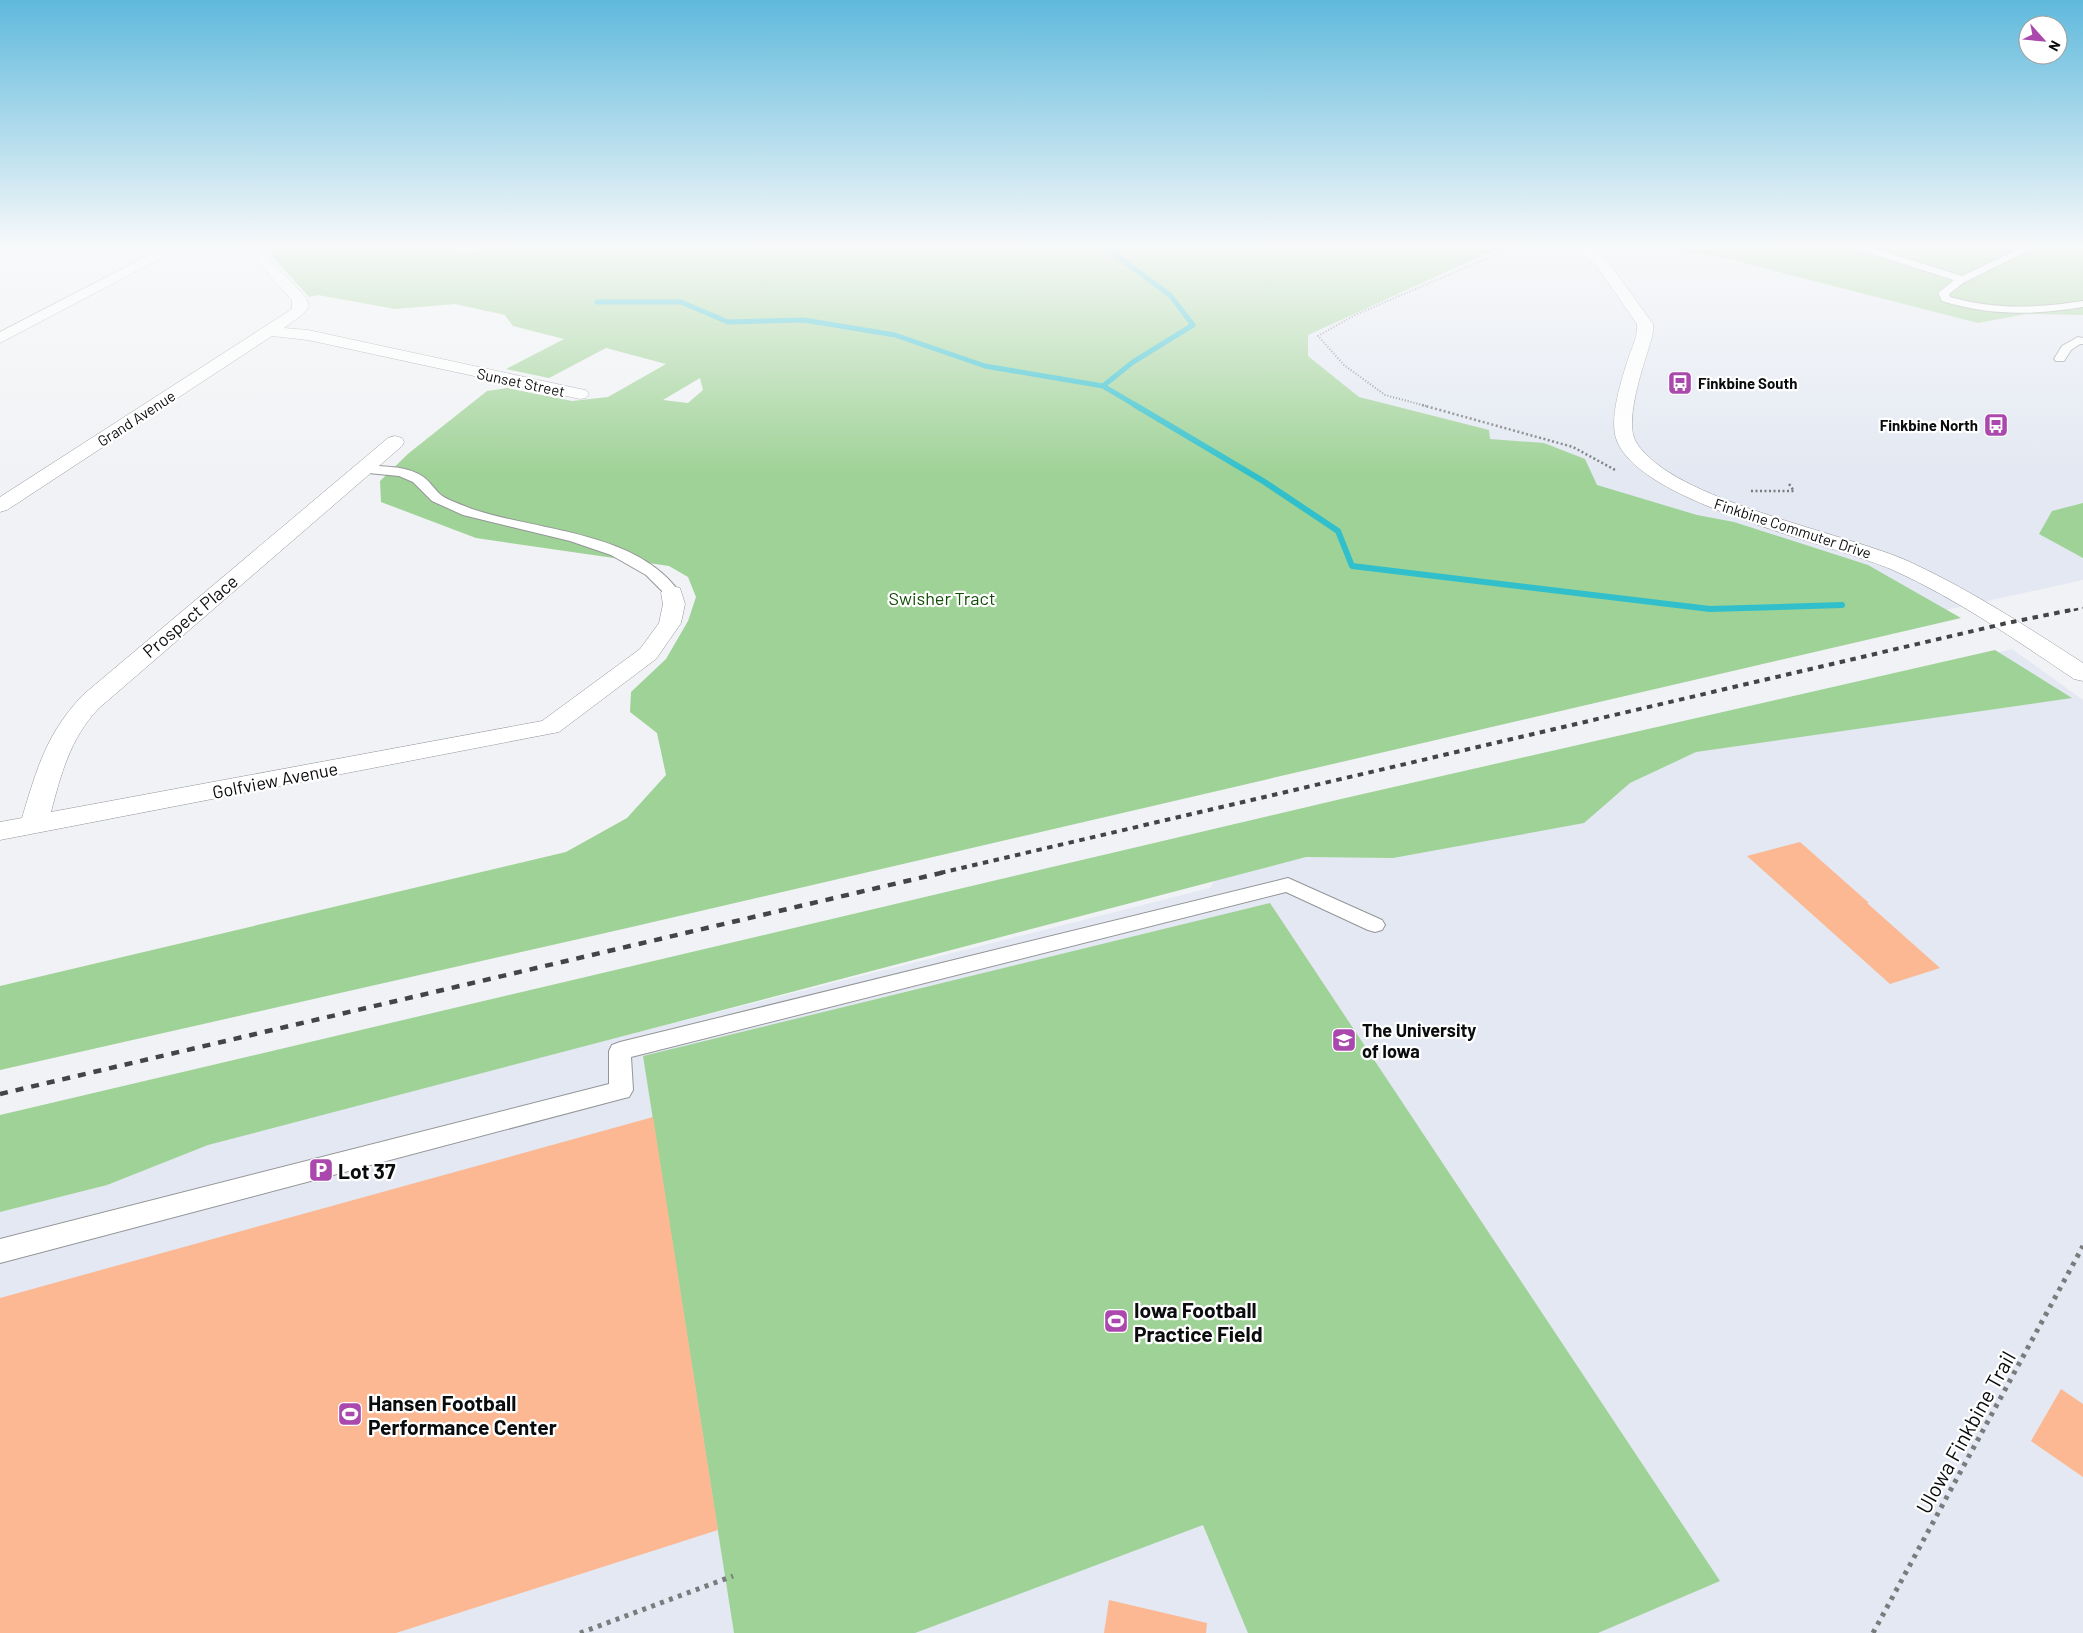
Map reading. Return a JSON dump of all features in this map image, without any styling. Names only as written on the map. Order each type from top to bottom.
[{"type":"street","points":[[0,338],[32,321]]},
{"type":"street","points":[[272,331],[285,321]]},
{"type":"street","name":"Finkbine Commuter Drive","points":[[1643,321],[1646,332],[1639,350],[1622,428],[1625,441],[1646,465],[1662,477],[1727,503],[1869,552],[1901,566],[2007,623],[2083,674]]},
{"type":"street","name":"Sunset Street","points":[[272,331],[308,335],[580,394]]},
{"type":"street","name":"Grand Avenue","points":[[0,506],[272,331]]},
{"type":"street","name":"Prospect Place","points":[[34,825],[57,751],[66,731],[80,713],[97,695],[395,442]]},
{"type":"street","name":"Golfview Avenue","points":[[0,831],[550,727],[648,654],[670,623],[674,604],[672,594]]},
{"type":"lane","points":[[2060,359],[2066,348],[2078,340],[2083,341]]},
{"type":"lane","points":[[363,469],[401,472],[418,479],[437,498],[468,512],[576,538],[616,552],[651,572],[672,594]]},
{"type":"lane","points":[[0,1251],[621,1090],[620,1051],[1288,885],[1375,925]]},
{"type":"path","points":[[1344,321],[1318,336],[1344,365],[1385,395],[1573,447],[1624,476]]},
{"type":"path","points":[[1727,503],[1732,496],[1742,492],[1794,491],[1789,484]]},
{"type":"path","name":"UIowa Finkbine Trail","points":[[1873,1633],[1997,1408],[2083,1246]]},
{"type":"path","points":[[580,1633],[733,1576]]},
{"type":"shaded area","points":[[723,321],[2083,321],[2083,580],[1209,771],[1408,466]]},
{"type":"shaded area","name":"The University of Iowa","points":[[2012,649],[2083,700],[2083,1633],[0,1633],[0,1193],[1210,888],[1242,833]]},
{"type":"green space","name":"Swisher Tract","points":[[510,321],[1338,321],[1308,335],[1308,356],[1359,397],[1489,430],[1490,439],[1544,443],[1585,459],[1597,485],[1697,515],[1734,522],[1868,565],[1961,618],[623,929],[0,1070],[0,986],[566,852],[627,818],[666,775],[657,733],[630,712],[631,692],[666,659],[688,621],[696,597],[688,577],[669,566],[476,538],[381,502],[380,481],[409,453],[487,391],[507,388],[572,401],[608,397],[666,364],[606,348],[549,378],[506,369],[564,339],[513,326]],"holes":[[[700,378],[703,390],[688,403],[663,400]]]},
{"type":"green space","points":[[2083,503],[2083,558],[2039,534],[2052,511]]},
{"type":"green space","points":[[1995,650],[2072,698],[1696,752],[1630,783],[1584,823],[1393,858],[1306,857],[208,1145],[107,1185],[0,1212],[0,1115],[1341,799]]},
{"type":"green space","name":"Iowa Football Practice Field","points":[[1270,903],[1720,1581],[1598,1633],[1248,1633],[1203,1525],[915,1633],[734,1633],[643,1056]]},
{"type":"building","points":[[1800,842],[1940,968],[1890,984],[1747,856]]},
{"type":"building","name":"Hansen Football Performance Center","points":[[653,1117],[718,1530],[396,1633],[0,1633],[0,1298]]},
{"type":"building","points":[[2061,1389],[2083,1404],[2083,1477],[2031,1441]]},
{"type":"building","points":[[1109,1600],[1207,1623],[1206,1633],[1104,1633]]},
{"type":"waterway","points":[[726,321],[758,321]]},
{"type":"waterway","points":[[811,321],[895,335],[985,366],[1103,386]]},
{"type":"waterway","points":[[1103,386],[1133,362],[1193,325],[1190,321]]},
{"type":"waterway","points":[[1103,386],[1137,406]]},
{"type":"waterway","points":[[1135,405],[1263,481],[1338,531],[1352,566],[1710,609],[1842,605]]},
{"type":"railway","points":[[2065,612],[2083,608]]},
{"type":"railway","points":[[940,873],[2007,623],[2071,610]]},
{"type":"railway","points":[[0,1094],[945,872]]},
{"type":"place","name":"Finkbine South","points":[[1680,383]]},
{"type":"place","name":"Finkbine North","points":[[1996,425]]},
{"type":"place","name":"The University of Iowa","points":[[1344,1040]]},
{"type":"place","name":"Lot 37","points":[[321,1170]]},
{"type":"place","name":"Iowa Football Practice Field","points":[[1116,1321]]},
{"type":"place","name":"Hansen Football Performance Center","points":[[350,1414]]}]
